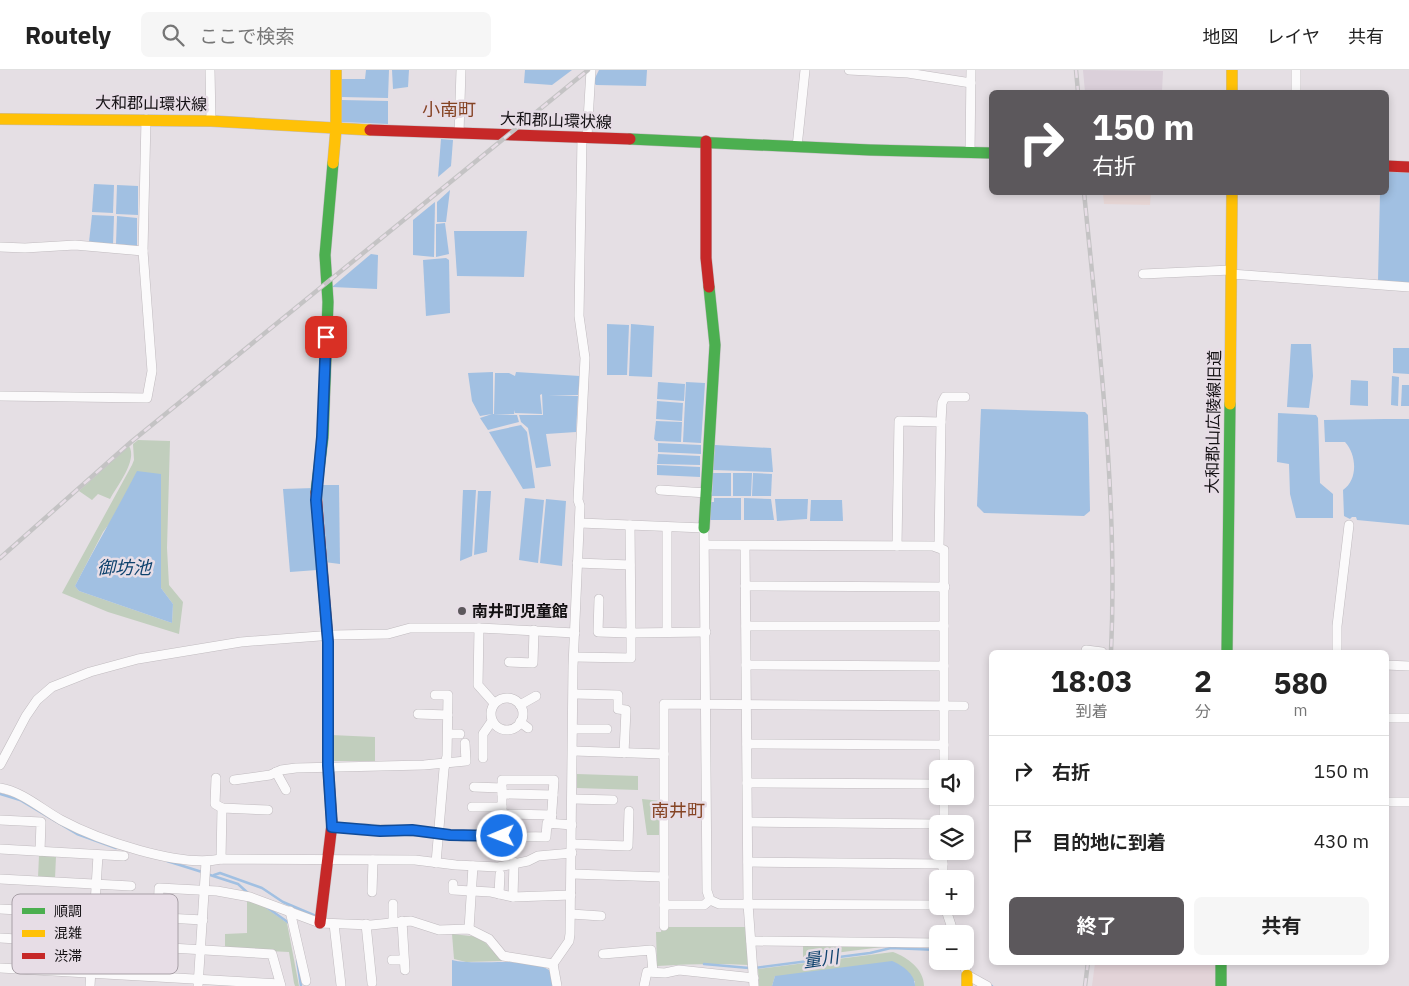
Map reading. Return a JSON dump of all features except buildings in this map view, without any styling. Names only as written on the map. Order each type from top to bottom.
[{"type":"street","points":[[210,70],[210,120]]},
{"type":"street","points":[[320,922],[332,827],[328,765],[327,635],[316,500],[322,437],[328,302],[325,255],[336,130],[336,70]]},
{"type":"street","points":[[459,133],[461,70]]},
{"type":"street","points":[[557,986],[553,964],[569,941],[572,874],[574,656],[580,523],[579,463],[585,358],[579,311],[585,137],[591,70]]},
{"type":"street","points":[[797,147],[805,70]]},
{"type":"street","points":[[849,70],[908,73],[971,83]]},
{"type":"street","points":[[970,152],[971,70]]},
{"type":"street","points":[[1232,70],[1232,90]]},
{"type":"street","points":[[1296,70],[1296,90]]},
{"type":"street","name":"大和郡山環状線","points":[[0,119],[210,120],[336,130],[706,141],[797,147],[989,153]]},
{"type":"street","points":[[0,396],[147,398],[152,371],[143,251],[146,119]]},
{"type":"street","points":[[706,141],[706,258],[715,345],[704,528],[706,545],[707,890],[710,900],[719,904],[929,906]]},
{"type":"street","points":[[1389,166],[1409,167]]},
{"type":"street","name":"大和郡山広陵線旧道","points":[[1228,650],[1232,195]]},
{"type":"street","points":[[0,247],[80,245],[143,251]]},
{"type":"street","points":[[1144,274],[1231,272],[1409,287]]},
{"type":"street","points":[[944,760],[945,555],[939,546],[942,403],[945,397],[965,398]]},
{"type":"street","points":[[897,546],[899,421],[941,422]]},
{"type":"street","points":[[660,490],[706,493]]},
{"type":"street","points":[[580,523],[704,528]]},
{"type":"street","points":[[1337,650],[1337,626],[1349,525]]},
{"type":"street","points":[[574,656],[631,658],[630,526]]},
{"type":"street","points":[[667,527],[667,632]]},
{"type":"street","points":[[706,545],[939,546]]},
{"type":"street","points":[[644,986],[647,972],[686,971],[754,975],[748,904],[745,546]]},
{"type":"street","points":[[577,562],[630,565]]},
{"type":"street","points":[[745,586],[945,587]]},
{"type":"street","points":[[598,600],[598,632],[706,632]]},
{"type":"street","points":[[746,626],[944,626]]},
{"type":"street","points":[[0,765],[37,700],[52,687],[67,679],[138,659],[202,647],[327,635],[388,634],[410,628],[479,628],[575,633]]},
{"type":"street","points":[[479,628],[478,685],[494,703]]},
{"type":"street","points":[[509,662],[533,663],[534,630]]},
{"type":"street","points":[[746,665],[944,666]]},
{"type":"street","points":[[1389,665],[1409,666]]},
{"type":"street","points":[[574,694],[618,695],[618,709],[626,710],[624,753]]},
{"type":"street","points":[[435,695],[448,695],[448,734],[436,863]]},
{"type":"street","points":[[520,705],[536,696]]},
{"type":"street","points":[[506,698],[515,700],[520,705],[523,715],[516,727],[507,730],[498,728],[492,721],[491,712],[494,703],[506,698]]},
{"type":"street","points":[[664,926],[664,704],[964,706]]},
{"type":"street","points":[[418,714],[448,715]]},
{"type":"street","points":[[1389,718],[1409,718]]},
{"type":"street","points":[[483,758],[483,734],[492,721]]},
{"type":"street","points":[[520,722],[528,728]]},
{"type":"street","points":[[574,729],[606,729]]},
{"type":"street","points":[[448,734],[460,734]]},
{"type":"street","points":[[234,780],[270,776],[276,772],[289,769],[328,765],[406,765],[466,761],[465,743]]},
{"type":"street","points":[[747,744],[944,745]]},
{"type":"street","points":[[574,751],[664,754]]},
{"type":"street","points":[[276,772],[286,790]]},
{"type":"street","points":[[216,778],[215,804],[222,808],[268,810]]},
{"type":"street","points":[[332,827],[438,832],[450,835],[546,837],[547,824],[552,819],[554,780],[502,780],[502,836]]},
{"type":"street","points":[[747,784],[929,784]]},
{"type":"street","points":[[474,787],[553,795]]},
{"type":"street","points":[[0,788],[15,792],[60,819],[102,838],[206,865],[221,860],[415,860],[498,867],[514,862],[528,861],[538,856],[572,848],[628,846],[629,811]]},
{"type":"street","points":[[573,799],[613,800]]},
{"type":"street","points":[[1389,802],[1409,802]]},
{"type":"street","points":[[472,807],[552,819],[572,825]]},
{"type":"street","points":[[221,860],[222,808]]},
{"type":"street","points":[[0,820],[41,822],[40,851]]},
{"type":"street","points":[[748,822],[929,824]]},
{"type":"street","points":[[0,849],[124,856]]},
{"type":"street","points":[[95,894],[98,854]]},
{"type":"street","points":[[372,892],[373,860]]},
{"type":"street","points":[[943,860],[943,870]]},
{"type":"street","points":[[513,897],[514,862]]},
{"type":"street","points":[[748,862],[943,864]]},
{"type":"street","points":[[198,983],[206,865]]},
{"type":"street","points":[[469,929],[473,866]]},
{"type":"street","points":[[499,894],[500,874]]},
{"type":"street","points":[[572,874],[664,877]]},
{"type":"street","points":[[0,879],[131,886]]},
{"type":"street","points":[[453,884],[453,890],[513,897],[571,895]]},
{"type":"street","points":[[159,894],[159,888],[205,891],[250,897],[320,922],[334,924],[398,921],[419,922],[439,930],[469,929],[489,939],[503,956],[553,964]]},
{"type":"street","points":[[664,905],[704,905],[710,900]]},
{"type":"street","points":[[394,904],[405,970]]},
{"type":"street","points":[[290,911],[306,981]]},
{"type":"street","points":[[570,914],[601,916]]},
{"type":"street","points":[[178,919],[203,920]]},
{"type":"street","points":[[334,924],[341,986]]},
{"type":"street","points":[[366,924],[372,983]]},
{"type":"street","points":[[751,941],[929,943]]},
{"type":"street","points":[[102,974],[198,983],[280,985],[272,954],[178,949]]},
{"type":"street","points":[[603,954],[651,950],[653,972]]},
{"type":"street","points":[[392,960],[404,960]]},
{"type":"street","points":[[1220,986],[1221,965]]},
{"type":"street","points":[[967,980],[973,976],[987,986]]},
{"type":"shaded area","points":[[1083,70],[1163,71],[1162,90],[1085,90]]},
{"type":"shaded area","points":[[1103,195],[1151,195],[1150,205],[1104,204]]},
{"type":"shaded area","points":[[1095,965],[1219,965],[1217,986],[1092,986]]},
{"type":"green space","points":[[138,440],[170,441],[167,548],[169,585],[183,602],[179,634],[108,612],[62,593],[132,465],[134,460],[133,444]],"holes":[[[115,516],[159,548],[161,588],[173,604],[172,623],[79,591],[75,586],[103,532]]]},
{"type":"green space","points":[[129,446],[131,458],[129,465],[110,499],[98,494],[92,500],[79,491]]},
{"type":"green space","points":[[331,735],[375,737],[375,761],[333,761]]},
{"type":"green space","points":[[577,774],[638,776],[638,790],[577,788]]},
{"type":"green space","points":[[642,799],[661,801],[662,835],[647,835]]},
{"type":"green space","points":[[39,855],[56,856],[55,879],[38,878]]},
{"type":"green space","points":[[247,901],[259,903],[287,923],[299,986],[295,986],[294,983],[289,952],[225,949],[225,934],[247,933]]},
{"type":"green space","points":[[662,927],[745,927],[749,965],[657,966],[656,932],[661,932]]},
{"type":"green space","points":[[452,934],[480,937],[502,961],[466,962],[454,959]]},
{"type":"green space","points":[[803,944],[898,945],[803,957]]},
{"type":"green space","points":[[893,952],[914,964],[921,974],[924,986],[915,986],[915,981],[775,976],[772,986],[759,986],[758,969]]},
{"type":"water","points":[[366,70],[389,70],[388,98],[341,97],[342,79],[365,79]]},
{"type":"water","points":[[392,70],[409,70],[408,87],[393,89]]},
{"type":"water","points":[[525,70],[572,70],[552,85],[524,83]]},
{"type":"water","points":[[599,70],[647,70],[646,86],[596,85],[593,82]]},
{"type":"water","points":[[342,100],[388,101],[388,124],[342,122]]},
{"type":"water","points":[[441,139],[453,140],[451,166],[438,177]]},
{"type":"water","points":[[1389,171],[1409,172],[1409,283],[1378,281],[1380,195],[1389,195]]},
{"type":"water","points":[[94,184],[114,185],[113,213],[92,212]]},
{"type":"water","points":[[117,185],[138,186],[138,215],[116,214]]},
{"type":"water","points":[[450,190],[446,222],[437,222],[437,202]]},
{"type":"water","points":[[435,202],[434,257],[413,255],[413,220]]},
{"type":"water","points":[[92,215],[114,216],[113,245],[89,242]]},
{"type":"water","points":[[117,216],[137,218],[137,246],[116,244]]},
{"type":"water","points":[[445,223],[449,254],[436,257],[436,224]]},
{"type":"water","points":[[454,231],[527,231],[524,277],[457,276]]},
{"type":"water","points":[[371,254],[378,255],[377,289],[332,287]]},
{"type":"water","points":[[446,258],[449,260],[450,313],[426,316],[423,260]]},
{"type":"water","points":[[607,324],[629,325],[627,375],[607,375]]},
{"type":"water","points":[[631,324],[654,326],[652,377],[629,376]]},
{"type":"water","points":[[1291,344],[1311,344],[1313,376],[1309,408],[1287,407]]},
{"type":"water","points":[[1393,348],[1409,348],[1409,374],[1393,373]]},
{"type":"water","points":[[493,372],[493,414],[517,415],[519,422],[488,430],[480,418],[492,414],[480,416],[472,401],[468,373]]},
{"type":"water","points":[[516,372],[580,376],[578,395],[548,395],[578,396],[576,432],[546,434],[551,466],[536,468],[528,428],[521,422],[519,415],[543,415],[542,394],[540,395],[542,414],[515,413],[515,410],[514,414],[494,414],[495,373],[509,373],[515,376]]},
{"type":"water","points":[[1392,376],[1399,377],[1398,406],[1391,405]]},
{"type":"water","points":[[1351,380],[1368,381],[1368,406],[1350,405]]},
{"type":"water","points":[[658,382],[685,384],[684,401],[657,399]]},
{"type":"water","points":[[686,382],[705,383],[701,443],[683,442]]},
{"type":"water","points":[[1402,385],[1409,385],[1409,406],[1401,406]]},
{"type":"water","points":[[657,401],[683,403],[682,421],[656,419]]},
{"type":"water","points":[[981,409],[1085,412],[1088,415],[1090,511],[1084,516],[984,513],[977,506]]},
{"type":"water","points":[[1278,413],[1316,415],[1318,418],[1320,483],[1333,494],[1333,518],[1296,518],[1290,494],[1289,464],[1277,462]]},
{"type":"water","points":[[1409,419],[1409,525],[1357,520],[1356,517],[1350,519],[1344,516],[1343,490],[1351,480],[1354,460],[1345,442],[1325,442],[1324,420]]},
{"type":"water","points":[[656,421],[682,422],[681,442],[656,441],[654,439]]},
{"type":"water","points":[[521,425],[527,432],[535,488],[523,489],[489,432]]},
{"type":"water","points":[[658,443],[701,445],[701,454],[658,452]]},
{"type":"water","points":[[715,445],[771,448],[773,472],[713,470]]},
{"type":"water","points":[[658,454],[700,456],[700,465],[657,464]]},
{"type":"water","points":[[657,465],[700,467],[700,477],[657,475]]},
{"type":"water","name":"御坊池","points":[[137,471],[161,474],[161,588],[173,604],[172,623],[79,591],[75,586]]},
{"type":"water","points":[[713,473],[731,473],[731,496],[712,496]]},
{"type":"water","points":[[733,473],[752,473],[751,496],[733,496]]},
{"type":"water","points":[[753,473],[772,474],[771,496],[752,496]]},
{"type":"water","points":[[322,485],[339,485],[340,564],[324,562],[319,505]]},
{"type":"water","points":[[314,488],[317,570],[290,572],[283,489]]},
{"type":"water","points":[[463,490],[476,490],[472,556],[460,561]]},
{"type":"water","points":[[478,491],[491,491],[487,552],[474,555]]},
{"type":"water","points":[[525,498],[544,500],[538,563],[519,560]]},
{"type":"water","points":[[714,498],[741,498],[741,520],[710,520],[711,502],[714,502]]},
{"type":"water","points":[[744,498],[771,499],[774,520],[744,520]]},
{"type":"water","points":[[546,499],[566,501],[562,566],[540,563]]},
{"type":"water","points":[[775,499],[808,499],[807,519],[777,521]]},
{"type":"water","points":[[811,500],[842,500],[843,521],[810,521]]},
{"type":"water","points":[[452,960],[533,964],[544,967],[553,973],[553,986],[452,986]]},
{"type":"water","points":[[892,961],[910,974],[915,986],[772,986],[775,976]]},
{"type":"waterway","points":[[0,794],[20,800],[77,834],[116,848]]},
{"type":"waterway","points":[[167,861],[202,872]]},
{"type":"waterway","points":[[214,875],[220,873],[262,888],[283,902],[316,916]]},
{"type":"waterway","points":[[207,874],[238,884],[249,894]]},
{"type":"waterway","points":[[265,906],[289,923]]},
{"type":"waterway","name":"量川","points":[[755,968],[870,953],[891,948],[929,950]]},
{"type":"waterway","points":[[297,960],[301,986]]},
{"type":"waterway","name":"量川","points":[[704,964],[749,968]]},
{"type":"railway","points":[[0,558],[131,442],[588,70]]},
{"type":"railway","points":[[1076,70],[1078,90]]},
{"type":"railway","points":[[1084,195],[1106,422],[1112,537],[1111,650]]},
{"type":"railway","points":[[1085,986],[1088,965]]},
{"type":"traffic: fast","points":[[630,139],[870,150],[989,153]]},
{"type":"traffic: fast","points":[[316,492],[323,437],[328,302],[325,255],[333,163]]},
{"type":"traffic: fast","points":[[704,528],[715,345],[709,287]]},
{"type":"traffic: fast","points":[[1227,650],[1230,404]]},
{"type":"traffic: fast","points":[[1221,965],[1221,986]]},
{"type":"traffic: slow","points":[[333,163],[336,129],[336,70]]},
{"type":"traffic: slow","points":[[1232,70],[1232,90]]},
{"type":"traffic: slow","points":[[0,119],[211,121],[370,130]]},
{"type":"traffic: slow","points":[[1230,404],[1232,195]]},
{"type":"traffic: slow","points":[[967,975],[967,986]]},
{"type":"traffic: jam","points":[[370,130],[630,139]]},
{"type":"traffic: jam","points":[[706,141],[706,258],[709,287]]},
{"type":"traffic: jam","points":[[1389,166],[1409,167]]},
{"type":"traffic: jam","points":[[316,492],[328,642],[328,765],[332,824],[320,923]]},
{"type":"place","name":"南井町児童館","points":[[462,611]]},
{"type":"district","name":"小南町","points":[[449,110]]},
{"type":"district","name":"南井町","points":[[678,811]]},
{"type":"route","points":[[326,337],[322,437],[316,500],[328,642],[328,765],[332,827],[380,831],[412,830],[450,835],[502,836]]}]
